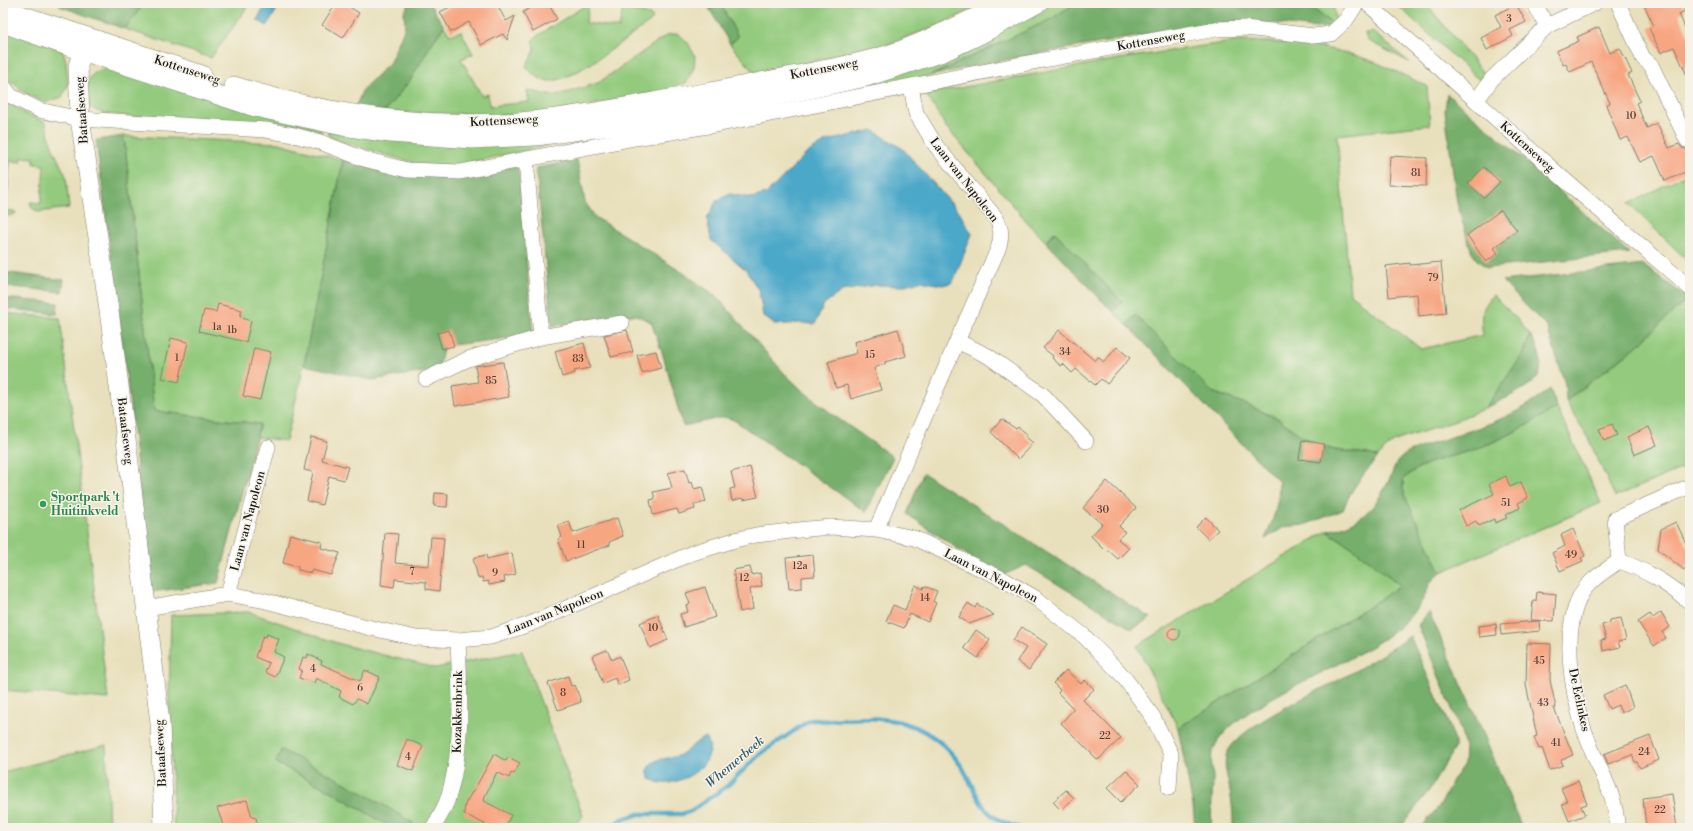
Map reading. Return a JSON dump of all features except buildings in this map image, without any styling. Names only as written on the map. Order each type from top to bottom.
[{"type":"main road","name":"Kottenseweg","points":[[3,9],[85,43],[256,106],[330,116],[473,124],[539,120],[603,112],[861,62],[907,48],[974,19],[1005,3]]},
{"type":"main road","name":"Kottenseweg","points":[[330,116],[390,133],[472,139],[543,135],[718,114],[908,65],[943,52],[981,34],[1038,3]]},
{"type":"main road","name":"Kottenseweg","points":[[3,23],[85,43]]},
{"type":"main road","name":"Bataafseweg","points":[[85,43],[78,66],[80,119],[109,310],[160,723],[164,828]]},
{"type":"street","name":"Kottenseweg","points":[[3,86],[11,96],[39,110],[80,119],[266,130],[320,142],[364,159],[407,170],[460,172],[635,138],[718,114],[911,86],[1216,29],[1245,28],[1314,36],[1331,34],[1346,20],[1357,3]]},
{"type":"street","name":"Kottenseweg","points":[[1367,3],[1476,101],[1690,288]]},
{"type":"street","points":[[1534,3],[1547,26]]},
{"type":"street","points":[[1476,101],[1492,79],[1547,26],[1595,3]]},
{"type":"street","points":[[1618,3],[1643,58],[1651,65],[1687,140]]},
{"type":"street","name":"Laan van Napoleon","points":[[876,530],[1001,239],[1001,228],[989,210],[936,146],[916,113],[911,86]]},
{"type":"street","points":[[320,142],[330,116]]},
{"type":"street","points":[[526,160],[541,337]]},
{"type":"street","points":[[426,380],[468,359],[541,337],[622,323]]},
{"type":"street","points":[[957,341],[988,356],[1043,395],[1086,441]]},
{"type":"street","name":"Laan van Napoleon","points":[[228,594],[268,448]]},
{"type":"street","points":[[1690,486],[1615,519],[1619,561],[1637,567],[1667,584],[1690,602]]},
{"type":"street","name":"Laan van Napoleon","points":[[146,608],[228,594],[262,600],[399,635],[458,640],[491,637],[530,624],[692,553],[735,540],[831,527],[876,530],[914,538],[1001,578],[1038,599],[1084,636],[1123,676],[1153,718],[1171,754],[1169,788]]},
{"type":"street","name":"De Eelinkes","points":[[1618,828],[1617,809],[1613,797],[1590,747],[1581,719],[1572,680],[1570,658],[1573,618],[1579,598],[1592,580],[1619,561]]},
{"type":"street","name":"Kozakkenbrink","points":[[433,828],[448,800],[456,764],[460,728],[458,640]]},
{"type":"green space","points":[[61,3],[144,3],[125,29],[59,6]]},
{"type":"green space","points":[[144,3],[250,3],[211,58],[125,29]]},
{"type":"green space","points":[[410,3],[429,3],[444,26],[430,46],[411,79],[384,112],[355,108],[363,89],[390,62],[405,27],[404,12]]},
{"type":"green space","points":[[589,3],[586,23],[619,28],[623,8],[650,15],[653,19],[601,57],[561,79],[551,81],[544,80],[533,74],[526,66],[534,51],[532,41],[537,36]]},
{"type":"green space","points":[[706,3],[720,3],[738,37],[730,44]]},
{"type":"green space","points":[[720,3],[986,3],[935,27],[882,46],[801,64],[754,72],[730,44],[738,37]]},
{"type":"green space","points":[[1048,3],[1076,3],[1049,20],[930,76],[865,87],[760,109],[1009,26]]},
{"type":"green space","points":[[1076,3],[1305,3],[1333,24],[1331,27],[1317,28],[1270,23],[1205,25],[1030,55],[930,76],[1049,20]]},
{"type":"green space","points":[[1305,3],[1333,3],[1336,21],[1333,24]]},
{"type":"green space","points":[[1395,3],[1423,3],[1432,11],[1485,75],[1479,80]]},
{"type":"green space","points":[[3,26],[63,51],[66,61],[68,85],[62,97],[45,103],[25,93],[3,75]]},
{"type":"green space","points":[[444,26],[450,35],[461,31],[473,54],[461,59],[482,96],[488,94],[490,106],[529,102],[527,90],[552,96],[598,83],[667,35],[678,34],[688,43],[695,56],[694,67],[687,82],[673,89],[537,116],[384,112],[411,79],[430,46]]},
{"type":"green space","points":[[1374,32],[1409,62],[1367,40],[1365,33]]},
{"type":"green space","points":[[1241,41],[1299,44],[1343,52],[1375,62],[1427,86],[1430,125],[1337,135],[1350,294],[1421,349],[1483,335],[1482,313],[1486,304],[1493,295],[1517,319],[1530,335],[1524,353],[1485,408],[1455,421],[1395,441],[1378,457],[1368,454],[1335,450],[1321,446],[1304,438],[1279,419],[1243,403],[1212,392],[1135,315],[1127,325],[1113,312],[1122,302],[1054,232],[1046,242],[1029,224],[946,127],[926,94],[1122,58]]},
{"type":"green space","points":[[107,67],[321,129],[322,131],[320,135],[106,114],[92,108],[86,102],[87,89],[91,76]]},
{"type":"green space","points":[[1447,94],[1513,150],[1629,253],[1487,268],[1475,258],[1471,250],[1457,203],[1445,110]]},
{"type":"green space","points":[[3,98],[26,114],[45,122],[53,149],[66,176],[69,208],[38,212],[32,208],[30,202],[41,203],[44,165],[34,164],[34,158],[22,157],[21,162],[10,161],[6,210],[16,212],[15,214],[3,217]]},
{"type":"green space","points":[[328,131],[586,137],[459,165],[435,165],[414,163],[330,138]]},
{"type":"green space","points":[[124,136],[279,143],[343,160],[304,365],[286,441],[256,437],[260,424],[154,411]]},
{"type":"green space","points":[[124,136],[154,411],[260,424],[218,583],[151,592],[131,413],[96,140]]},
{"type":"green space","points":[[343,160],[383,169],[518,167],[533,335],[444,346],[438,370],[372,380],[304,365]]},
{"type":"green space","points":[[577,160],[585,202],[595,217],[685,274],[716,296],[784,373],[803,391],[836,417],[893,457],[866,512],[734,420],[724,417],[683,426],[663,355],[651,322],[636,315],[622,315],[552,326],[536,168]]},
{"type":"green space","points":[[1684,175],[1690,186],[1690,263],[1629,204]]},
{"type":"green space","points":[[1055,232],[1122,302],[1113,312],[1046,242]]},
{"type":"green space","points":[[1643,265],[1688,298],[1638,345],[1566,401],[1565,384],[1547,327],[1502,281]]},
{"type":"green space","points":[[3,272],[64,280],[62,292],[3,286]]},
{"type":"green space","points":[[3,298],[58,303],[57,314],[3,308]]},
{"type":"green space","points":[[1688,298],[1690,301],[1690,465],[1615,497],[1589,440],[1566,401],[1638,345]]},
{"type":"green space","name":"Sportpark 't Huitinkveld","points":[[3,313],[60,318],[108,699],[3,690]]},
{"type":"green space","points":[[1135,315],[1212,392],[1243,403],[1279,419],[1304,438],[1321,446],[1335,450],[1368,454],[1378,457],[1354,488],[1343,510],[1304,525],[1284,527],[1265,539],[1275,511],[1279,482],[1127,325]]},
{"type":"green space","points":[[1530,335],[1536,345],[1541,363],[1539,374],[1536,379],[1519,391],[1485,408],[1524,353]]},
{"type":"green space","points":[[1550,389],[1557,408],[1501,439],[1420,467],[1403,480],[1403,489],[1407,501],[1441,572],[1428,587],[1418,607],[1397,629],[1360,653],[1268,700],[1234,724],[1221,737],[1213,750],[1212,757],[1212,828],[1195,828],[1193,806],[1178,728],[1381,599],[1400,585],[1353,548],[1327,531],[1349,524],[1366,514],[1379,498],[1396,463],[1400,458],[1409,452],[1501,419],[1535,401]]},
{"type":"green space","points":[[1557,408],[1601,503],[1441,572],[1407,501],[1403,489],[1403,480],[1420,467],[1501,439]]},
{"type":"green space","points":[[923,473],[1151,618],[1132,629],[1026,565],[999,577],[907,514]]},
{"type":"green space","points":[[1327,531],[1353,548],[1400,585],[1381,599],[1178,728],[1137,646]]},
{"type":"green space","points":[[249,612],[340,644],[435,668],[522,651],[583,816],[572,828],[410,828],[413,824],[276,763],[334,793],[392,828],[174,828],[169,701],[171,615]]},
{"type":"green space","points":[[1429,612],[1482,730],[1522,828],[1420,828],[1441,804],[1454,778],[1464,764],[1465,747],[1461,731],[1418,625]]},
{"type":"green space","points":[[1410,636],[1449,725],[1455,741],[1455,747],[1430,789],[1400,828],[1233,828],[1232,806],[1225,761],[1232,745],[1244,733],[1261,722],[1299,700],[1334,683],[1379,657]]},
{"type":"green space","points":[[106,745],[109,828],[3,828],[3,772]]},
{"type":"green space","points":[[281,750],[381,803],[413,823],[410,828],[392,828],[334,793],[276,763]]},
{"type":"water","points":[[266,3],[281,3],[267,26],[257,20]]},
{"type":"water","points":[[873,130],[903,149],[959,212],[972,234],[953,282],[943,285],[920,281],[901,286],[876,285],[842,291],[824,304],[815,324],[800,323],[775,325],[763,316],[759,291],[746,270],[711,240],[707,219],[717,200],[730,194],[751,198],[766,194],[806,154],[824,142]]},
{"type":"water","points":[[703,738],[707,739],[710,747],[709,755],[700,768],[684,778],[668,783],[657,782],[650,779],[647,770],[653,762],[676,757]]},
{"type":"waterway","name":"Whemerbeek","points":[[611,828],[620,820],[639,814],[682,814],[691,811],[727,786],[760,754],[810,720],[824,721],[864,718],[901,722],[918,728],[934,737],[949,750],[962,767],[978,798],[988,812],[995,818],[1020,828]]},
{"type":"place","name":"Sportpark 't Huitinkveld","points":[[43,504]]}]
